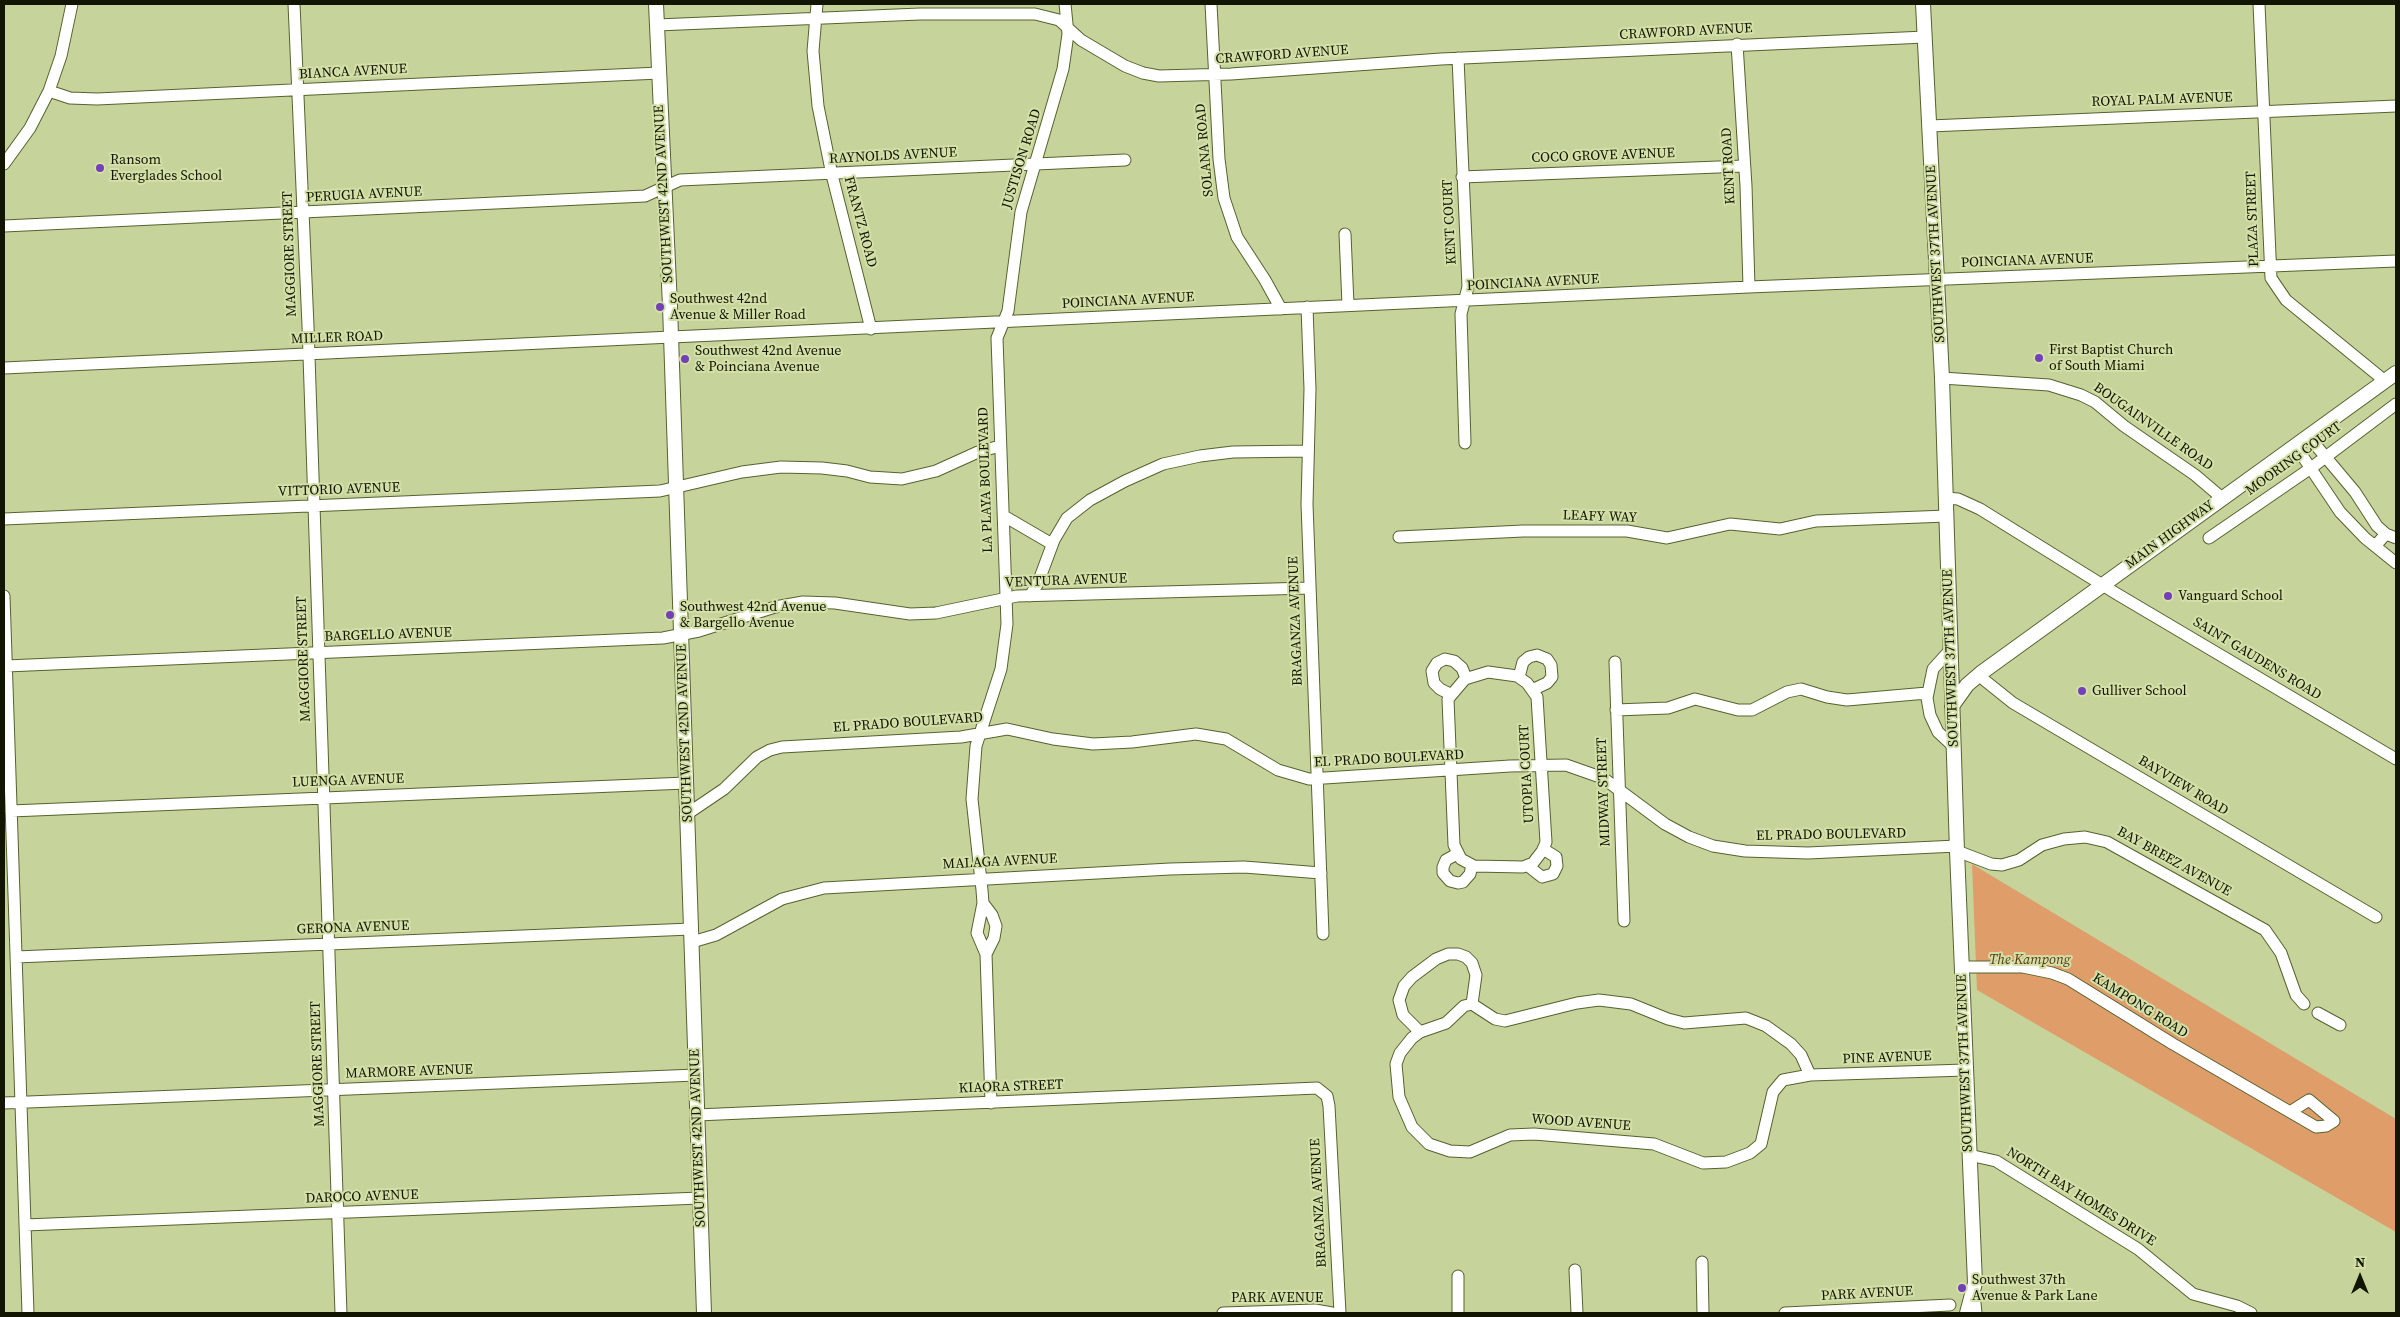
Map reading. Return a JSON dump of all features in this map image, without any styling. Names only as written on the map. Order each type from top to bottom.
[{"type":"main road","name":"SOUTHWEST 42ND AVENUE","points":[[656,4],[671,338],[704,1313]]},
{"type":"main road","name":"SOUTHWEST 37TH AVENUE","points":[[1923,4],[1942,378],[1974,1291]]},
{"type":"main road","name":"MAIN HIGHWAY","points":[[1952,706],[1967,685],[1977,676],[2390,377]]},
{"type":"main road","points":[[1951,656],[1964,674],[1977,676]]},
{"type":"main road","points":[[1967,1313],[1974,1291]]},
{"type":"street","points":[[4,164],[30,128],[49,91],[61,56],[72,4]]},
{"type":"street","name":"MAGGIORE STREET","points":[[294,4],[304,213],[341,1313]]},
{"type":"street","name":"FRANTZ ROAD","points":[[817,4],[813,51],[815,88],[832,175],[871,329]]},
{"type":"street","name":"JUSTISON ROAD","points":[[1004,322],[1010,303],[1021,212],[1057,92],[1064,59],[1068,27],[1065,4]]},
{"type":"street","name":"SOLANA ROAD","points":[[1211,4],[1219,158],[1228,212],[1241,246],[1265,280],[1281,309]]},
{"type":"street","name":"PLAZA STREET","points":[[2259,4],[2272,281],[2286,300],[2390,377]]},
{"type":"street","name":"CRAWFORD AVENUE","points":[[657,25],[1023,13],[1053,18],[1068,27],[1098,51],[1138,71],[1159,76],[1215,75],[1458,58],[1925,37]]},
{"type":"street","name":"KENT ROAD","points":[[1737,44],[1749,287]]},
{"type":"street","name":"KENT COURT","points":[[1458,58],[1468,287],[1460,314],[1464,443]]},
{"type":"street","name":"BIANCA AVENUE","points":[[49,91],[70,98],[89,99],[659,73]]},
{"type":"street","name":"ROYAL PALM AVENUE","points":[[1930,126],[2396,106]]},
{"type":"street","name":"RAYNOLDS AVENUE","points":[[664,189],[680,180],[832,175],[1125,160]]},
{"type":"street","name":"COCO GROVE AVENUE","points":[[1462,177],[1744,166]]},
{"type":"street","name":"PERUGIA AVENUE","points":[[4,226],[645,196],[664,189]]},
{"type":"street","points":[[1345,234],[1348,306]]},
{"type":"street","name":"POINCIANA AVENUE","points":[[671,338],[1749,287],[2396,261]]},
{"type":"street","name":"BRAGANZA AVENUE","points":[[1307,307],[1310,389],[1308,451],[1310,588],[1323,934]]},
{"type":"street","name":"LA PLAYA BOULEVARD","points":[[991,1103],[986,954],[977,932],[983,903],[972,799],[974,760],[980,734],[1003,661],[1007,635],[997,346],[997,338],[1004,322]]},
{"type":"street","name":"MILLER ROAD","points":[[4,368],[671,338]]},
{"type":"street","name":"BOUGAINVILLE ROAD","points":[[1942,378],[2049,385],[2081,395],[2095,402],[2124,426],[2189,470],[2222,498]]},
{"type":"street","name":"MOORING COURT","points":[[2209,538],[2311,468],[2396,404]]},
{"type":"street","points":[[2308,436],[2355,492],[2377,526],[2391,536],[2375,546]]},
{"type":"street","points":[[2296,445],[2340,512],[2375,546],[2396,563]]},
{"type":"street","name":"VITTORIO AVENUE","points":[[4,518],[660,491],[742,472],[781,467],[822,468],[847,471],[870,478],[902,479],[936,471],[978,452],[1000,446]]},
{"type":"street","points":[[1030,596],[1038,583],[1052,544],[1067,518],[1081,506],[1125,481],[1163,464],[1222,453],[1308,451]]},
{"type":"street","name":"SAINT GAUDENS ROAD","points":[[1946,498],[1958,498],[1980,509],[2396,759]]},
{"type":"street","points":[[1004,516],[1052,544]]},
{"type":"street","name":"LEAFY WAY","points":[[1399,537],[1523,531],[1627,531],[1667,538],[1730,524],[1780,529],[1816,521],[1947,516]]},
{"type":"street","name":"VENTURA AVENUE","points":[[681,635],[796,603],[835,604],[910,614],[936,613],[1007,597],[1310,588]]},
{"type":"street","points":[[4,596],[28,1313]]},
{"type":"street","name":"BARGELLO AVENUE","points":[[6,666],[653,639],[681,635]]},
{"type":"street","points":[[1518,677],[1523,662],[1529,657],[1541,656],[1547,659],[1553,670],[1550,679],[1544,685],[1532,690],[1518,677],[1488,672],[1466,678],[1450,694],[1447,703],[1453,839],[1457,854],[1464,862],[1485,868],[1528,866],[1542,877],[1553,874],[1557,866],[1556,857],[1544,849],[1528,866]]},
{"type":"street","points":[[1951,656],[1933,669],[1927,693],[1929,709],[1935,728],[1940,736],[1954,747]]},
{"type":"street","points":[[1450,694],[1437,687],[1434,683],[1432,671],[1437,663],[1445,659],[1454,661],[1462,668],[1466,678]]},
{"type":"street","name":"MIDWAY STREET","points":[[1615,662],[1624,920]]},
{"type":"street","name":"BAYVIEW ROAD","points":[[1977,676],[2013,703],[2376,917]]},
{"type":"street","points":[[1616,710],[1668,708],[1695,699],[1738,710],[1752,710],[1787,692],[1801,689],[1827,697],[1847,700],[1927,693]]},
{"type":"street","name":"UTOPIA COURT","points":[[1532,690],[1538,702],[1546,838],[1544,849]]},
{"type":"street","name":"EL PRADO BOULEVARD","points":[[687,814],[724,789],[751,762],[770,750],[799,745],[961,737],[1007,729],[1065,741],[1103,744],[1203,734],[1226,739],[1290,775],[1308,779],[1566,765],[1603,778],[1665,824],[1689,837],[1713,846],[1745,851],[1808,853],[1957,848]]},
{"type":"street","name":"LUENGA AVENUE","points":[[11,811],[686,783]]},
{"type":"street","name":"BAY BREEZ AVENUE","points":[[1957,848],[1999,866],[2012,863],[2042,845],[2056,840],[2085,837],[2107,842],[2265,930],[2281,953],[2296,995],[2304,1004]]},
{"type":"street","points":[[1457,854],[1446,860],[1443,867],[1444,876],[1450,881],[1464,882],[1470,874],[1472,865]]},
{"type":"street","name":"MALAGA AVENUE","points":[[692,936],[709,938],[782,899],[812,890],[862,884],[1235,868],[1321,873]]},
{"type":"street","name":"LA PLAYA BOULEVARD","points":[[983,903],[992,915],[996,926],[994,938],[986,954]]},
{"type":"street","name":"GERONA AVENUE","points":[[16,957],[329,944],[692,936]]},
{"type":"street","points":[[1420,1032],[1402,1015],[1399,1000],[1404,986],[1412,977],[1436,959],[1448,954],[1458,954],[1466,957],[1472,963],[1476,975],[1472,1004],[1495,1019],[1505,1020],[1577,1002],[1599,1000],[1631,1004],[1668,1019],[1684,1023],[1746,1018],[1766,1026],[1791,1044],[1801,1056],[1810,1075]]},
{"type":"street","name":"KAMPONG ROAD","points":[[1962,967],[2023,968],[2052,973],[2068,980],[2172,1044],[2290,1112]]},
{"type":"street","name":"WOOD AVENUE","points":[[1472,1004],[1464,1006],[1446,1023],[1420,1032],[1403,1048],[1396,1064],[1396,1081],[1401,1105],[1412,1127],[1422,1138],[1439,1149],[1470,1152],[1510,1135],[1534,1134],[1654,1144],[1703,1163],[1726,1162],[1750,1153],[1761,1144],[1772,1098],[1780,1082],[1787,1078],[1810,1075]]},
{"type":"street","points":[[2318,1013],[2340,1026]]},
{"type":"street","name":"PINE AVENUE","points":[[1810,1075],[1965,1070]]},
{"type":"street","name":"MARMORE AVENUE","points":[[4,1103],[696,1075]]},
{"type":"street","name":"KIAORA STREET","points":[[697,1115],[1313,1088],[1324,1093]]},
{"type":"street","name":"BRAGANZA AVENUE","points":[[1324,1093],[1329,1106],[1340,1313]]},
{"type":"street","name":"NORTH BAY HOMES DRIVE","points":[[1969,1155],[1996,1161],[2138,1249],[2193,1294],[2243,1308],[2251,1313]]},
{"type":"street","name":"DAROCO AVENUE","points":[[25,1226],[700,1198]]},
{"type":"street","points":[[1702,1262],[1703,1313]]},
{"type":"street","points":[[1575,1270],[1576,1313]]},
{"type":"street","points":[[1458,1276],[1458,1313]]},
{"type":"street","name":"SOUTHWEST 37TH AVENUE","points":[[1974,1291],[1976,1313]]},
{"type":"street","name":"PARK AVENUE","points":[[1785,1313],[1950,1305]]},
{"type":"street","name":"PARK AVENUE","points":[[1223,1313],[1315,1310],[1332,1313]]},
{"type":"green space","name":"The Kampong","points":[[1972,864],[2396,1119],[2396,1232],[1977,990]]},
{"type":"place","name":"Ransom Everglades School","points":[[100,168]]},
{"type":"place","name":"Southwest 42nd Avenue & Miller Road","points":[[660,307]]},
{"type":"place","name":"First Baptist Church of South Miami","points":[[2039,358]]},
{"type":"place","name":"Southwest 42nd Avenue & Poinciana Avenue","points":[[685,359]]},
{"type":"place","name":"Vanguard School","points":[[2168,596]]},
{"type":"place","name":"Southwest 42nd Avenue & Bargello Avenue","points":[[670,615]]},
{"type":"place","name":"Gulliver School","points":[[2082,691]]},
{"type":"place","name":"Southwest 37th Avenue & Park Lane","points":[[1962,1288]]}]
